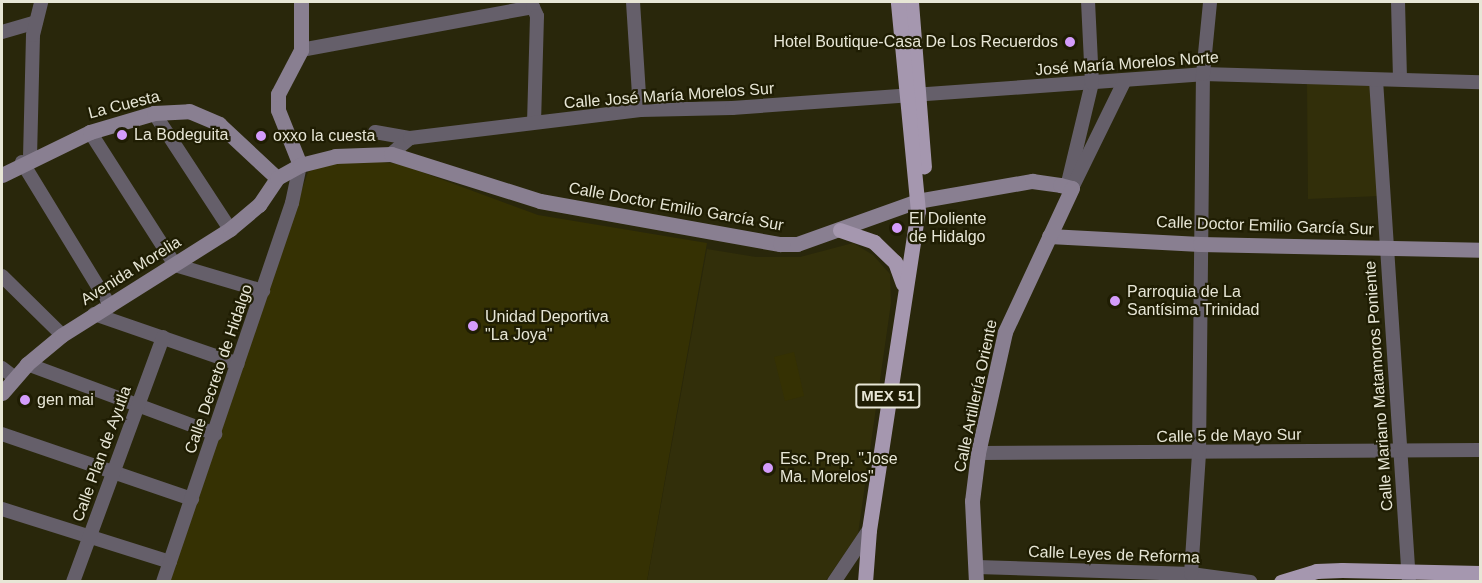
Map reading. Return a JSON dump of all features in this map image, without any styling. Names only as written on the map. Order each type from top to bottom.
[{"type":"main road","name":"MEX 51","points":[[898,2],[914,96]]},
{"type":"main road","name":"MEX 51","points":[[865,582],[868,530],[904,289],[920,204],[911,2]]},
{"type":"main road","points":[[840,230],[863,235],[889,254],[901,271],[904,289]]},
{"type":"main road","points":[[1281,582],[1316,571],[1409,577],[1480,573]]},
{"type":"street","points":[[41,2],[36,22],[26,160],[110,306]]},
{"type":"street","points":[[300,165],[278,110],[278,94],[300,50],[301,2]]},
{"type":"street","points":[[633,2],[640,111]]},
{"type":"street","name":"Calle Artillería Oriente","points":[[976,574],[972,501],[978,453],[1005,332],[1069,190],[1092,82],[1088,2]]},
{"type":"street","points":[[1191,574],[1199,453],[1203,74],[1210,2]]},
{"type":"street","points":[[1398,2],[1400,78]]},
{"type":"street","points":[[300,50],[533,7],[537,16],[534,122]]},
{"type":"street","points":[[2,32],[36,22]]},
{"type":"street","name":"José María Morelos Norte","points":[[914,96],[1203,74],[1480,82]]},
{"type":"street","points":[[1069,190],[1125,80]]},
{"type":"street","name":"Calle Mariano Matamoros Poniente","points":[[1377,80],[1386,248],[1409,577]]},
{"type":"street","name":"Calle José María Morelos Sur","points":[[375,132],[410,138],[640,111],[914,96]]},
{"type":"street","name":"La Cuesta","points":[[2,175],[26,160],[90,132],[154,113],[189,111],[204,115],[219,124],[278,178]]},
{"type":"street","points":[[154,113],[230,229]]},
{"type":"street","points":[[90,132],[175,265],[263,291]]},
{"type":"street","points":[[391,154],[410,138]]},
{"type":"street","name":"Calle Doctor Emilio García Sur","points":[[278,178],[300,165],[363,152],[391,154],[540,201],[651,224],[780,244],[797,244],[920,204],[1032,181],[1069,190]]},
{"type":"street","name":"Calle Decreto de Hidalgo","points":[[163,582],[292,203],[300,165]]},
{"type":"street","name":"Avenida Morelia","points":[[2,393],[8,372],[27,364],[94,314],[230,229],[259,205],[278,178]]},
{"type":"street","name":"Calle Doctor Emilio García Sur","points":[[1049,236],[1200,244],[1480,250]]},
{"type":"street","points":[[2,276],[63,335]]},
{"type":"street","points":[[94,314],[238,364]]},
{"type":"street","name":"Calle Plan de Ayutla","points":[[73,582],[112,469],[163,338]]},
{"type":"street","points":[[27,364],[215,434]]},
{"type":"street","points":[[2,434],[112,469],[192,499]]},
{"type":"street","name":"Calle 5 de Mayo Sur","points":[[978,453],[1480,450]]},
{"type":"street","points":[[2,509],[170,562]]},
{"type":"street","points":[[834,582],[868,530]]},
{"type":"street","name":"Calle Leyes de Reforma","points":[[976,574],[1191,574],[1250,582]]},
{"type":"shaded area","points":[[1307,83],[1373,84],[1380,196],[1308,199]]},
{"type":"shaded area","name":"Unidad Deportiva \"La Joya\"","points":[[343,158],[400,164],[538,215],[707,243],[647,581],[164,582],[308,172]]},
{"type":"shaded area","name":"Esc. Prep. \"Jose Ma. Morelos\"","points":[[853,243],[873,255],[890,274],[891,303],[858,534],[825,582],[647,582],[707,249],[756,257],[800,257]]},
{"type":"shaded area","points":[[794,352],[804,396],[785,401],[774,357]]},
{"type":"place","name":"Hotel Boutique-Casa De Los Recuerdos","points":[[1070,42]]},
{"type":"place","name":"La Bodeguita","points":[[122,135]]},
{"type":"place","name":"oxxo la cuesta","points":[[261,136]]},
{"type":"place","name":"El Doliente de Hidalgo","points":[[897,228]]},
{"type":"place","name":"Parroquia de La Santísima Trinidad","points":[[1115,301]]},
{"type":"place","name":"Unidad Deportiva \"La Joya\"","points":[[473,326]]},
{"type":"place","name":"gen mai","points":[[25,400]]},
{"type":"place","name":"Esc. Prep. \"Jose Ma. Morelos\"","points":[[768,468]]}]
